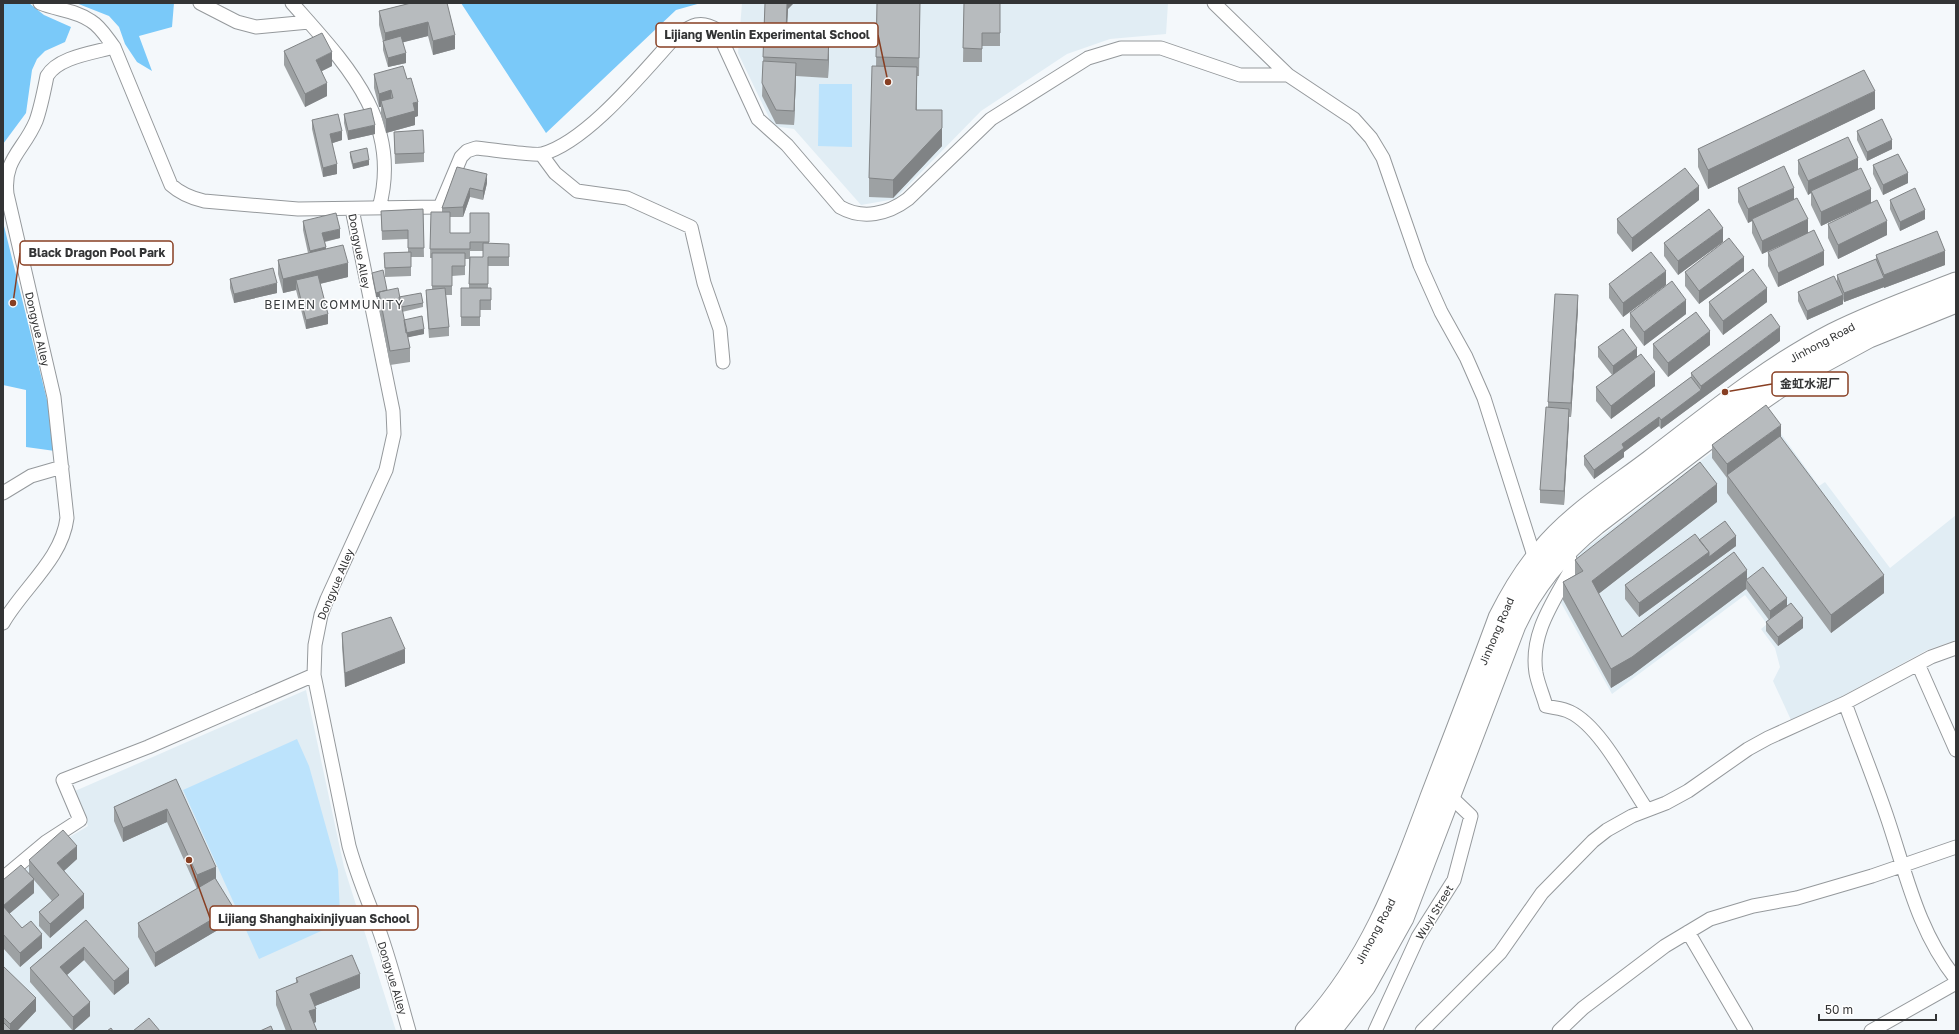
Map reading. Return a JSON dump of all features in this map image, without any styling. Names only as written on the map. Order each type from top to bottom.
[{"type":"main road","name":"Jinhong Road","points":[[1306,1031],[1334,998],[1350,976],[1387,911],[1499,618],[1517,583],[1535,559],[1555,536],[1575,519],[1732,398],[1778,366],[1833,334],[1861,321],[1956,283]]},
{"type":"main road","name":"Jinhong Road","points":[[1330,1031],[1365,986],[1392,940],[1412,896],[1523,608],[1543,577],[1567,549],[1602,520],[1742,412],[1788,381],[1869,337],[1956,302]]},
{"type":"street","points":[[40,3],[91,21],[102,31],[114,48],[171,185],[178,191],[194,199],[204,201],[298,209],[440,207],[461,157],[471,149],[541,154],[557,147],[587,129],[676,36],[688,28],[701,24],[708,24],[717,30],[752,108],[761,123],[787,145],[840,207],[847,211],[860,214],[878,213],[897,207],[908,199],[991,119],[1088,58],[1104,52],[1121,48],[1160,48],[1240,75],[1288,75]]},
{"type":"street","points":[[200,3],[237,22],[256,27],[309,22]]},
{"type":"street","points":[[292,3],[356,79],[379,125],[385,151],[386,165],[385,179],[379,208]]},
{"type":"street","points":[[1214,3],[1288,75],[1354,119],[1364,129],[1378,148],[1420,264],[1441,312],[1466,357],[1484,398],[1535,559]]},
{"type":"street","name":"Dongyue Alley","points":[[3,623],[12,607],[53,556],[63,538],[66,529],[67,507],[54,397],[7,194],[7,174],[10,164],[35,122],[47,76],[51,70],[62,62],[114,48]]},
{"type":"street","points":[[541,154],[555,173],[577,191],[627,198],[690,227],[704,283],[720,329],[723,362]]},
{"type":"street","name":"Dongyue Alley","points":[[352,209],[393,411],[394,434],[386,470],[321,614],[315,645],[314,675],[356,872],[375,918],[394,976],[409,1031]]},
{"type":"street","points":[[3,493],[31,476],[62,467]]},
{"type":"street","points":[[1567,549],[1570,563],[1569,573],[1540,628],[1536,650],[1536,674],[1546,706],[1570,711],[1585,722],[1597,734],[1647,810]]},
{"type":"street","points":[[1422,1031],[1500,952],[1542,893],[1593,841],[1621,822],[1666,803],[1704,782],[1748,749],[1768,738],[1845,703],[1931,657],[1956,648]]},
{"type":"street","points":[[1918,664],[1956,750]]},
{"type":"street","points":[[3,878],[46,842],[80,820],[63,780],[148,747],[314,675]]},
{"type":"street","points":[[1845,703],[1926,933],[1943,962],[1956,979]]},
{"type":"street","name":"Wuyi Street","points":[[1375,1031],[1418,937],[1454,880],[1471,816],[1450,796]]},
{"type":"street","points":[[1559,1031],[1583,1008],[1665,946],[1710,919],[1724,913],[1797,898],[1903,866],[1956,847]]},
{"type":"street","points":[[1688,932],[1746,1031]]},
{"type":"street","points":[[1871,1031],[1956,983]]},
{"type":"shaded area","points":[[3,3],[29,3],[44,15],[71,27],[65,42],[45,51],[37,59],[32,70],[26,113],[3,144]]},
{"type":"shaded area","points":[[76,3],[174,3],[172,27],[139,36],[152,71],[137,62],[125,44],[119,27],[109,16]]},
{"type":"shaded area","points":[[461,3],[701,3],[676,10],[546,133]]},
{"type":"shaded area","points":[[742,3],[1168,3],[1166,34],[1110,39],[1067,54],[981,111],[895,199],[861,205],[794,129],[773,126],[738,53]]},
{"type":"shaded area","points":[[819,84],[852,84],[852,147],[818,146]]},
{"type":"shaded area","points":[[3,222],[49,408],[55,451],[26,447],[26,390],[3,385]]},
{"type":"shaded area","points":[[1765,412],[1819,486],[1825,482],[1890,568],[1956,515],[1956,640],[1927,650],[1833,701],[1791,720],[1773,681],[1780,667],[1775,648],[1761,629],[1767,624],[1745,595],[1612,694],[1560,601],[1571,585],[1578,554]]},
{"type":"shaded area","points":[[306,690],[344,867],[396,1031],[3,1031],[3,891],[43,853],[88,826],[75,791]]},
{"type":"shaded area","points":[[297,739],[309,766],[338,870],[340,915],[327,920],[330,927],[259,959],[183,790]]},
{"type":"building","points":[[411,3],[447,3],[455,35],[433,41],[428,22],[385,33],[379,11]]},
{"type":"building","points":[[765,3],[787,3],[786,34],[829,36],[828,60],[763,57]]},
{"type":"building","points":[[877,3],[920,3],[919,58],[876,57]]},
{"type":"building","points":[[964,3],[1000,3],[1000,33],[982,33],[982,49],[963,48]]},
{"type":"building","points":[[322,33],[332,52],[316,60],[327,83],[305,94],[284,51]]},
{"type":"building","points":[[401,36],[406,53],[388,58],[383,41]]},
{"type":"building","points":[[763,61],[796,63],[794,111],[776,110],[762,83]]},
{"type":"building","points":[[403,66],[407,79],[411,78],[418,102],[413,103],[415,111],[386,119],[381,101],[393,98],[391,90],[379,94],[374,74]]},
{"type":"building","points":[[872,66],[917,67],[916,110],[942,110],[942,128],[893,180],[869,178]]},
{"type":"building","points":[[1864,70],[1875,91],[1708,170],[1698,149]]},
{"type":"building","points":[[371,108],[375,125],[348,131],[344,114]]},
{"type":"building","points":[[338,114],[342,131],[330,134],[337,164],[323,168],[312,120]]},
{"type":"building","points":[[1882,119],[1892,140],[1867,152],[1857,131]]},
{"type":"building","points":[[423,130],[424,153],[395,154],[394,132]]},
{"type":"building","points":[[1848,137],[1858,158],[1808,181],[1798,160]]},
{"type":"building","points":[[367,148],[369,160],[353,164],[350,152]]},
{"type":"building","points":[[1898,154],[1908,173],[1883,185],[1873,165]]},
{"type":"building","points":[[1784,166],[1794,188],[1748,209],[1738,188]]},
{"type":"building","points":[[457,167],[487,174],[483,191],[470,188],[463,207],[442,208]]},
{"type":"building","points":[[1685,168],[1699,186],[1632,238],[1617,219]]},
{"type":"building","points":[[1861,168],[1871,189],[1821,212],[1811,191]]},
{"type":"building","points":[[1915,188],[1925,210],[1900,222],[1890,200]]},
{"type":"building","points":[[1797,198],[1808,219],[1762,241],[1752,219]]},
{"type":"building","points":[[1877,200],[1887,221],[1838,245],[1828,224]]},
{"type":"building","points":[[423,209],[424,248],[408,248],[408,230],[382,231],[381,211]]},
{"type":"building","points":[[1709,209],[1723,228],[1678,261],[1664,243]]},
{"type":"building","points":[[431,212],[450,212],[450,233],[470,233],[470,213],[489,213],[489,242],[470,242],[470,249],[430,249]]},
{"type":"building","points":[[336,213],[340,229],[322,233],[326,247],[310,251],[303,221]]},
{"type":"building","points":[[1814,230],[1824,251],[1778,273],[1768,252]]},
{"type":"building","points":[[1937,231],[1945,251],[1884,275],[1876,255]]},
{"type":"building","points":[[1729,238],[1744,257],[1699,291],[1685,272]]},
{"type":"building","points":[[483,243],[509,244],[509,257],[488,257],[488,284],[469,284],[470,257],[483,257]]},
{"type":"building","points":[[343,245],[348,263],[283,279],[278,260]]},
{"type":"building","points":[[411,252],[411,267],[385,268],[384,253]]},
{"type":"building","points":[[1651,252],[1666,271],[1623,303],[1609,284]]},
{"type":"building","points":[[432,253],[465,253],[465,266],[452,266],[452,286],[432,286]]},
{"type":"building","points":[[1876,259],[1884,278],[1844,293],[1837,275]]},
{"type":"building","points":[[273,268],[277,283],[234,294],[230,279]]},
{"type":"building","points":[[1753,269],[1767,288],[1723,321],[1709,302]]},
{"type":"building","points":[[383,270],[387,290],[376,293],[372,273]]},
{"type":"building","points":[[318,275],[328,314],[306,320],[296,280]]},
{"type":"building","points":[[1834,276],[1843,295],[1807,311],[1798,292]]},
{"type":"building","points":[[1672,281],[1686,300],[1644,332],[1630,313]]},
{"type":"building","points":[[398,288],[410,348],[390,351],[379,292]]},
{"type":"building","points":[[445,288],[449,327],[429,329],[426,290]]},
{"type":"building","points":[[461,288],[491,288],[491,300],[480,300],[480,317],[461,317]]},
{"type":"building","points":[[421,293],[423,303],[401,307],[399,297]]},
{"type":"building","points":[[1555,294],[1578,295],[1571,403],[1548,402]]},
{"type":"building","points":[[1696,312],[1710,331],[1668,363],[1653,344]]},
{"type":"building","points":[[1771,314],[1780,327],[1701,386],[1691,373]]},
{"type":"building","points":[[422,316],[424,329],[406,333],[404,320]]},
{"type":"building","points":[[1623,329],[1637,348],[1613,366],[1598,347]]},
{"type":"building","points":[[1641,354],[1655,372],[1611,406],[1596,387]]},
{"type":"building","points":[[1691,377],[1701,390],[1661,420],[1659,417],[1622,444],[1624,448],[1594,470],[1584,456]]},
{"type":"building","points":[[1766,405],[1781,425],[1727,464],[1712,445]]},
{"type":"building","points":[[1546,407],[1569,409],[1564,491],[1540,490]]},
{"type":"building","points":[[1780,436],[1884,575],[1831,615],[1727,475]]},
{"type":"building","points":[[1700,462],[1717,484],[1592,581],[1622,637],[1734,552],[1747,570],[1632,657],[1611,669],[1563,582],[1583,571],[1575,560]]},
{"type":"building","points":[[1725,521],[1736,536],[1709,557],[1709,552],[1699,540]]},
{"type":"building","points":[[1695,534],[1709,552],[1639,603],[1625,585]]},
{"type":"building","points":[[1763,567],[1787,598],[1770,611],[1746,580]]},
{"type":"building","points":[[1791,603],[1803,618],[1778,637],[1766,622]]},
{"type":"building","points":[[391,617],[405,649],[345,673],[342,633]]},
{"type":"building","points":[[176,779],[216,867],[197,875],[167,809],[123,828],[114,807]]},
{"type":"building","points":[[63,830],[77,846],[57,863],[84,894],[50,924],[39,912],[59,895],[29,860]]},
{"type":"building","points":[[21,865],[34,879],[3,906],[3,880]]},
{"type":"building","points":[[215,878],[233,907],[155,953],[138,923]]},
{"type":"building","points":[[3,906],[22,928],[31,921],[42,934],[20,953],[3,934]]},
{"type":"building","points":[[86,920],[129,969],[114,981],[84,947],[60,967],[90,1002],[73,1017],[30,968]]},
{"type":"building","points":[[352,955],[360,974],[310,994],[316,1009],[309,1011],[317,1031],[292,1031],[276,991],[298,982],[296,978]]},
{"type":"building","points":[[3,966],[36,998],[10,1024],[3,1017]]},
{"type":"building","points":[[149,1018],[160,1031],[133,1031]]},
{"type":"building","points":[[3,1022],[12,1031],[3,1031]]},
{"type":"building","points":[[271,1026],[273,1031],[260,1031]]},
{"type":"place","name":"Lijiang Wenlin Experimental School","points":[[888,82]]},
{"type":"place","name":"Black Dragon Pool Park","points":[[13,303]]},
{"type":"place","name":"金虹水泥厂","points":[[1725,392]]},
{"type":"place","name":"Lijiang Shanghaixinjiyuan School","points":[[189,860]]},
{"type":"district","name":"BEIMEN COMMUNITY","points":[[334,304]]}]
